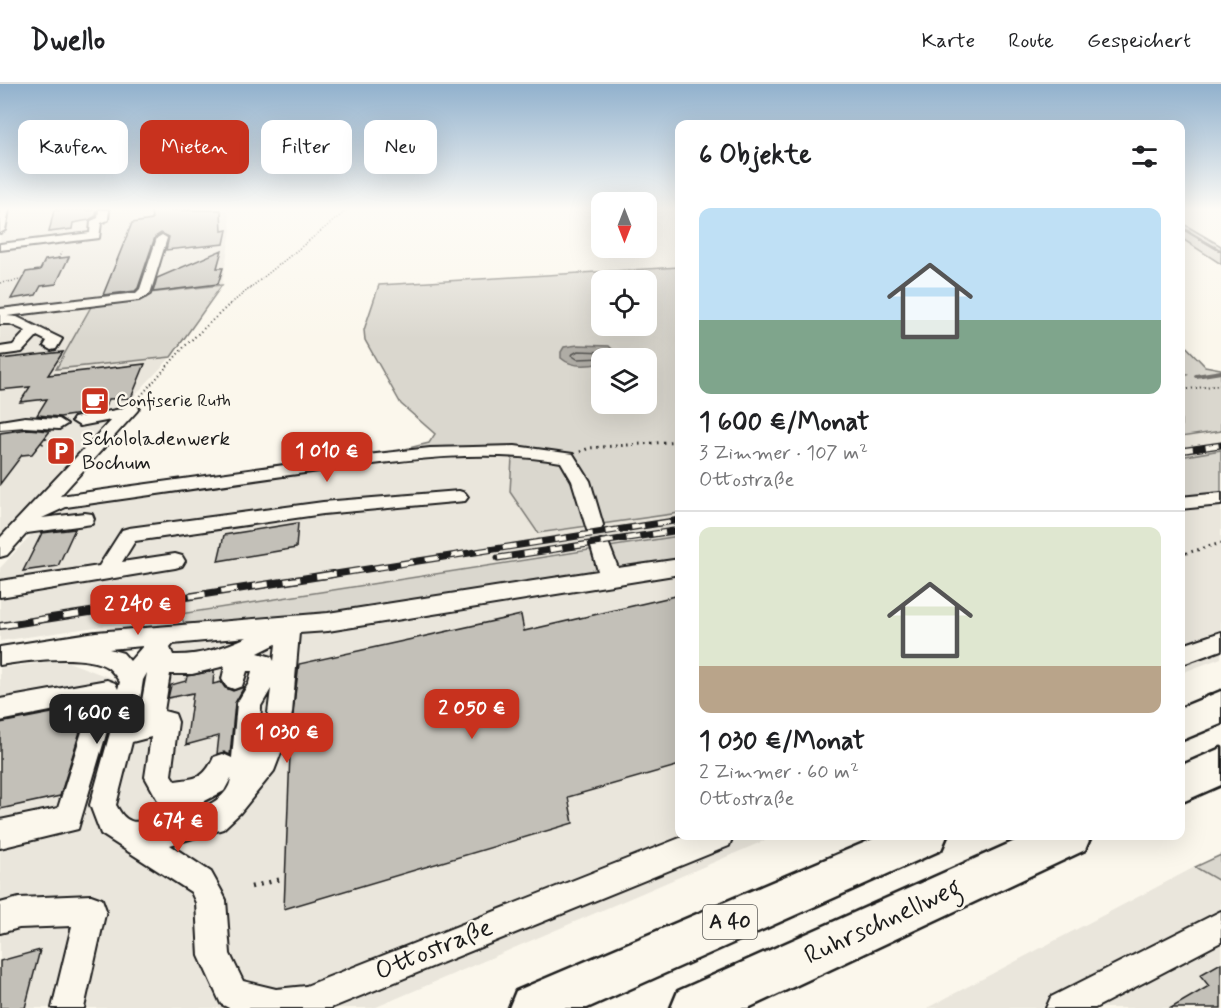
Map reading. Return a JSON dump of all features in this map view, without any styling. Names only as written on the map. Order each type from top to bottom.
[{"type":"highway","points":[[1185,723],[1221,707]]},
{"type":"highway","points":[[1185,783],[1221,766]]},
{"type":"highway","name":"A 40","points":[[533,1008],[918,840]]},
{"type":"highway","name":"Ruhrschnellweg","points":[[695,1008],[1062,840]]},
{"type":"street","points":[[0,313],[139,296],[146,291],[157,253]]},
{"type":"street","points":[[0,320],[16,322],[55,339],[51,345]]},
{"type":"street","points":[[0,338],[16,322]]},
{"type":"street","points":[[0,351],[17,349],[35,330]]},
{"type":"street","points":[[80,421],[129,410]]},
{"type":"street","points":[[0,550],[129,410]]},
{"type":"street","points":[[3,425],[25,422],[59,424]]},
{"type":"street","points":[[27,521],[51,505],[65,501],[244,475],[387,458],[460,452],[510,451],[567,458],[574,466],[579,478],[594,525]]},
{"type":"street","points":[[105,572],[129,535],[323,508],[459,496]]},
{"type":"street","points":[[1185,503],[1221,499]]},
{"type":"street","points":[[27,521],[85,519]]},
{"type":"street","points":[[601,547],[610,576]]},
{"type":"street","points":[[0,589],[175,561]]},
{"type":"street","points":[[150,724],[146,662],[164,640],[180,633],[289,627],[675,567]]},
{"type":"street","points":[[46,649],[171,665],[204,662],[249,646],[289,627]]},
{"type":"street","points":[[132,836],[168,832],[213,819],[231,804],[265,762],[275,737],[280,713],[289,627]]},
{"type":"street","points":[[1185,654],[1221,641]]},
{"type":"street","points":[[0,656],[46,649],[89,653],[115,660],[146,662]]},
{"type":"street","points":[[234,679],[236,666],[244,661],[254,660],[264,664],[264,676],[260,689],[249,703],[243,790]]},
{"type":"street","name":"Ottostraße","points":[[146,662],[122,733],[103,806],[111,824],[201,882],[211,900],[214,956],[232,993],[262,1006],[284,1007],[306,1002],[708,840]]},
{"type":"street","points":[[0,710],[107,690],[68,819],[0,834]]},
{"type":"street","points":[[122,733],[150,724],[166,722],[158,777],[169,795],[207,789],[218,782],[223,766]]},
{"type":"street","points":[[0,918],[19,913],[91,910],[68,1008]]},
{"type":"street","points":[[1062,1008],[1221,926]]},
{"type":"path","points":[[58,258],[61,253]]},
{"type":"path","points":[[129,410],[162,369],[203,328],[294,253]]},
{"type":"path","points":[[0,283],[21,280]]},
{"type":"path","points":[[1185,389],[1221,385]]},
{"type":"path","points":[[42,444],[46,439]]},
{"type":"path","points":[[567,458],[589,448],[675,441]]},
{"type":"path","points":[[1185,554],[1221,543]]},
{"type":"path","points":[[250,887],[285,878]]},
{"type":"shaded area","points":[[0,253],[227,253],[222,285],[149,293],[146,298],[92,305],[57,369],[171,357],[0,538]]},
{"type":"shaded area","points":[[1204,253],[1221,253],[1221,264]]},
{"type":"shaded area","points":[[675,267],[675,514],[538,533],[510,492],[512,458],[562,451],[464,449],[393,452],[429,443],[435,434],[401,404],[365,340],[364,330],[379,285],[591,272],[591,336],[657,336],[657,270],[629,270]]},
{"type":"shaded area","points":[[222,285],[171,357],[56,369],[92,305],[146,298],[149,293]]},
{"type":"shaded area","points":[[1185,345],[1205,366],[1221,369],[1221,431],[1185,436],[1185,376],[1187,375],[1185,374]]},
{"type":"shaded area","points":[[1221,431],[1221,450],[1185,455],[1185,436]]},
{"type":"shaded area","points":[[1221,450],[1221,496],[1185,500],[1185,456]]},
{"type":"shaded area","points":[[453,458],[512,458],[512,469],[538,533],[675,514],[675,536],[0,641],[0,568],[57,507],[241,481]]},
{"type":"shaded area","points":[[1221,496],[1221,658],[1185,672],[1185,500]]},
{"type":"shaded area","points":[[675,537],[675,560],[403,603],[232,623],[184,623],[180,614]]},
{"type":"shaded area","points":[[675,560],[675,840],[766,840],[374,1008],[0,1008],[0,668],[63,660],[116,680],[192,629]]},
{"type":"shaded area","points":[[1221,855],[1221,882],[1195,867]]},
{"type":"shaded area","points":[[1195,867],[1221,882],[1221,1008],[927,1008]]},
{"type":"water","points":[[578,345],[609,346],[611,348],[591,348],[591,364],[575,365],[561,358],[564,347]]},
{"type":"building","points":[[120,253],[150,253],[135,291],[103,295]]},
{"type":"building","points":[[215,253],[221,253],[217,268],[223,268],[218,284],[153,292],[157,278]]},
{"type":"building","points":[[69,257],[56,284],[41,286],[36,295],[11,299],[26,272],[40,270],[45,260]]},
{"type":"building","points":[[63,352],[48,375],[145,364],[131,398],[109,399],[104,409],[81,414],[60,417],[37,415],[47,399],[20,402],[30,387],[0,390],[0,359]]},
{"type":"building","points":[[28,429],[50,431],[32,454],[22,455],[0,484],[0,433]]},
{"type":"building","points":[[298,523],[296,548],[218,561],[224,535]]},
{"type":"building","points":[[75,529],[58,566],[23,571],[42,533]]},
{"type":"building","points":[[675,596],[675,766],[568,797],[573,823],[284,909],[291,728],[299,664],[521,615],[524,631]]},
{"type":"building","points":[[214,671],[213,684],[221,682],[225,688],[233,691],[244,687],[235,703],[230,755],[224,752],[217,754],[219,736],[186,745],[193,693],[168,698],[171,685],[186,681],[187,676]]},
{"type":"building","points":[[88,706],[60,796],[0,809],[0,723]]},
{"type":"building","points":[[40,950],[25,1008],[0,1008],[0,961]]},
{"type":"building","points":[[1221,963],[1221,1008],[1171,1008],[1209,986],[1200,975]]},
{"type":"waterway","points":[[1196,376],[1221,372]]},
{"type":"tunnel","points":[[594,525],[601,547]]},
{"type":"railway","points":[[1185,450],[1221,445]]},
{"type":"railway","points":[[323,576],[675,521]]},
{"type":"railway","points":[[498,558],[675,531]]},
{"type":"railway","points":[[0,626],[333,574]]},
{"type":"place","name":"Confiserie Ruth","points":[[95,401]]},
{"type":"place","name":"Schololadenwerk Bochum","points":[[61,451]]}]
